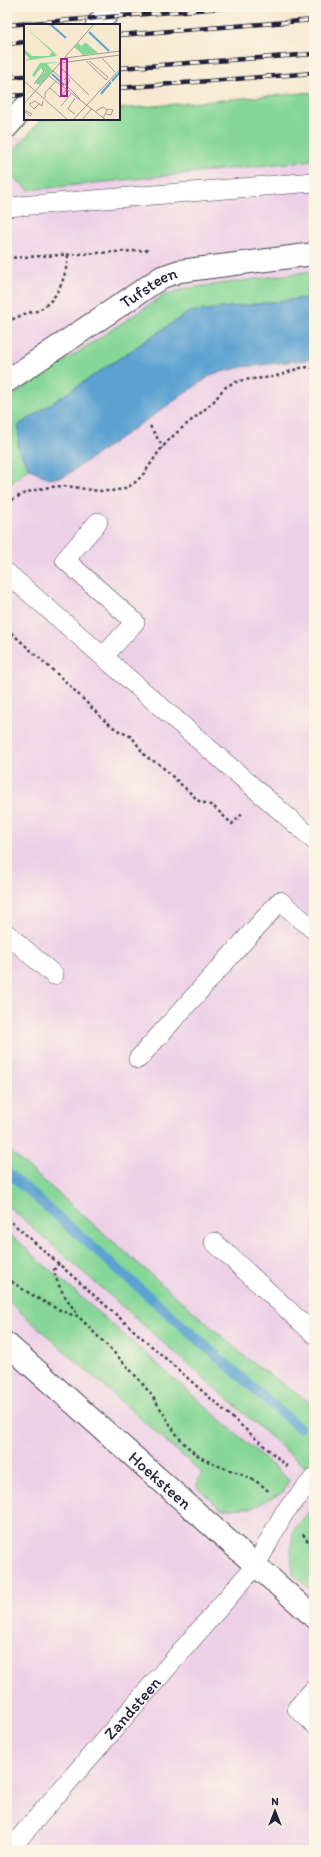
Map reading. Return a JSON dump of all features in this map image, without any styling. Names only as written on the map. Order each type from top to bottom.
[{"type":"street","points":[[98,24],[113,7]]},
{"type":"street","points":[[7,127],[24,108]]},
{"type":"street","name":"Tufsteen","points":[[7,381],[162,277],[180,271],[314,254]]},
{"type":"street","name":"Hoeksteen","points":[[7,1344],[314,1617]]},
{"type":"lane","points":[[7,207],[314,182]]},
{"type":"lane","points":[[98,522],[65,560],[135,622],[104,656]]},
{"type":"lane","points":[[7,573],[314,840]]},
{"type":"lane","points":[[138,1059],[280,902],[314,930]]},
{"type":"lane","points":[[7,934],[54,975]]},
{"type":"lane","points":[[214,1242],[313,1332]]},
{"type":"lane","name":"Zandsteen","points":[[9,1850],[256,1565],[284,1513],[311,1481]]},
{"type":"lane","points":[[314,1689],[297,1708],[314,1724]]},
{"type":"path","points":[[7,322],[29,312],[38,310],[52,300],[62,284],[67,268],[68,255]]},
{"type":"path","points":[[7,503],[14,498],[33,491],[54,487],[72,487],[92,491],[110,491],[125,488],[138,481],[163,446],[174,434],[215,400],[227,386],[246,379],[276,376],[300,368],[311,367],[314,369]]},
{"type":"path","points":[[150,426],[163,446]]},
{"type":"path","points":[[7,629],[67,683],[104,720],[117,730],[132,737],[146,757],[158,764],[199,801],[213,806],[232,824],[247,810]]},
{"type":"path","points":[[7,1218],[311,1481]]},
{"type":"path","points":[[58,1263],[54,1270],[55,1278],[61,1291],[78,1316],[138,1378],[182,1441],[205,1461],[251,1477],[262,1484],[284,1513],[305,1536],[314,1550]]},
{"type":"path","points":[[7,1278],[42,1300],[72,1315],[78,1316]]},
{"type":"shaded area","points":[[314,105],[314,1850],[7,1850],[7,138]]},
{"type":"green space","points":[[314,92],[314,160],[29,190],[7,172],[7,158],[41,120],[120,120],[120,109]]},
{"type":"green space","points":[[314,271],[314,297],[189,312],[19,425],[18,448],[29,468],[7,487],[7,399],[163,296],[183,289]]},
{"type":"green space","points":[[7,1149],[249,1360],[314,1406],[314,1457],[306,1468],[7,1205]]},
{"type":"green space","points":[[7,1232],[289,1480],[283,1492],[252,1508],[221,1509],[196,1486],[202,1473],[7,1300]]},
{"type":"green space","points":[[314,1505],[314,1592],[293,1574],[291,1551],[293,1531]]},
{"type":"water","points":[[314,297],[314,359],[242,367],[213,374],[65,476],[49,479],[29,468],[18,448],[19,425],[189,312]]},
{"type":"waterway","points":[[7,1172],[299,1428]]},
{"type":"railway","points":[[7,25],[235,7]]},
{"type":"railway","points":[[120,35],[314,20]]},
{"type":"railway","points":[[7,44],[24,42]]},
{"type":"railway","points":[[120,68],[314,54]]},
{"type":"railway","points":[[120,88],[314,73]]},
{"type":"railway","points":[[7,77],[24,76]]},
{"type":"railway","points":[[7,96],[24,95]]}]
